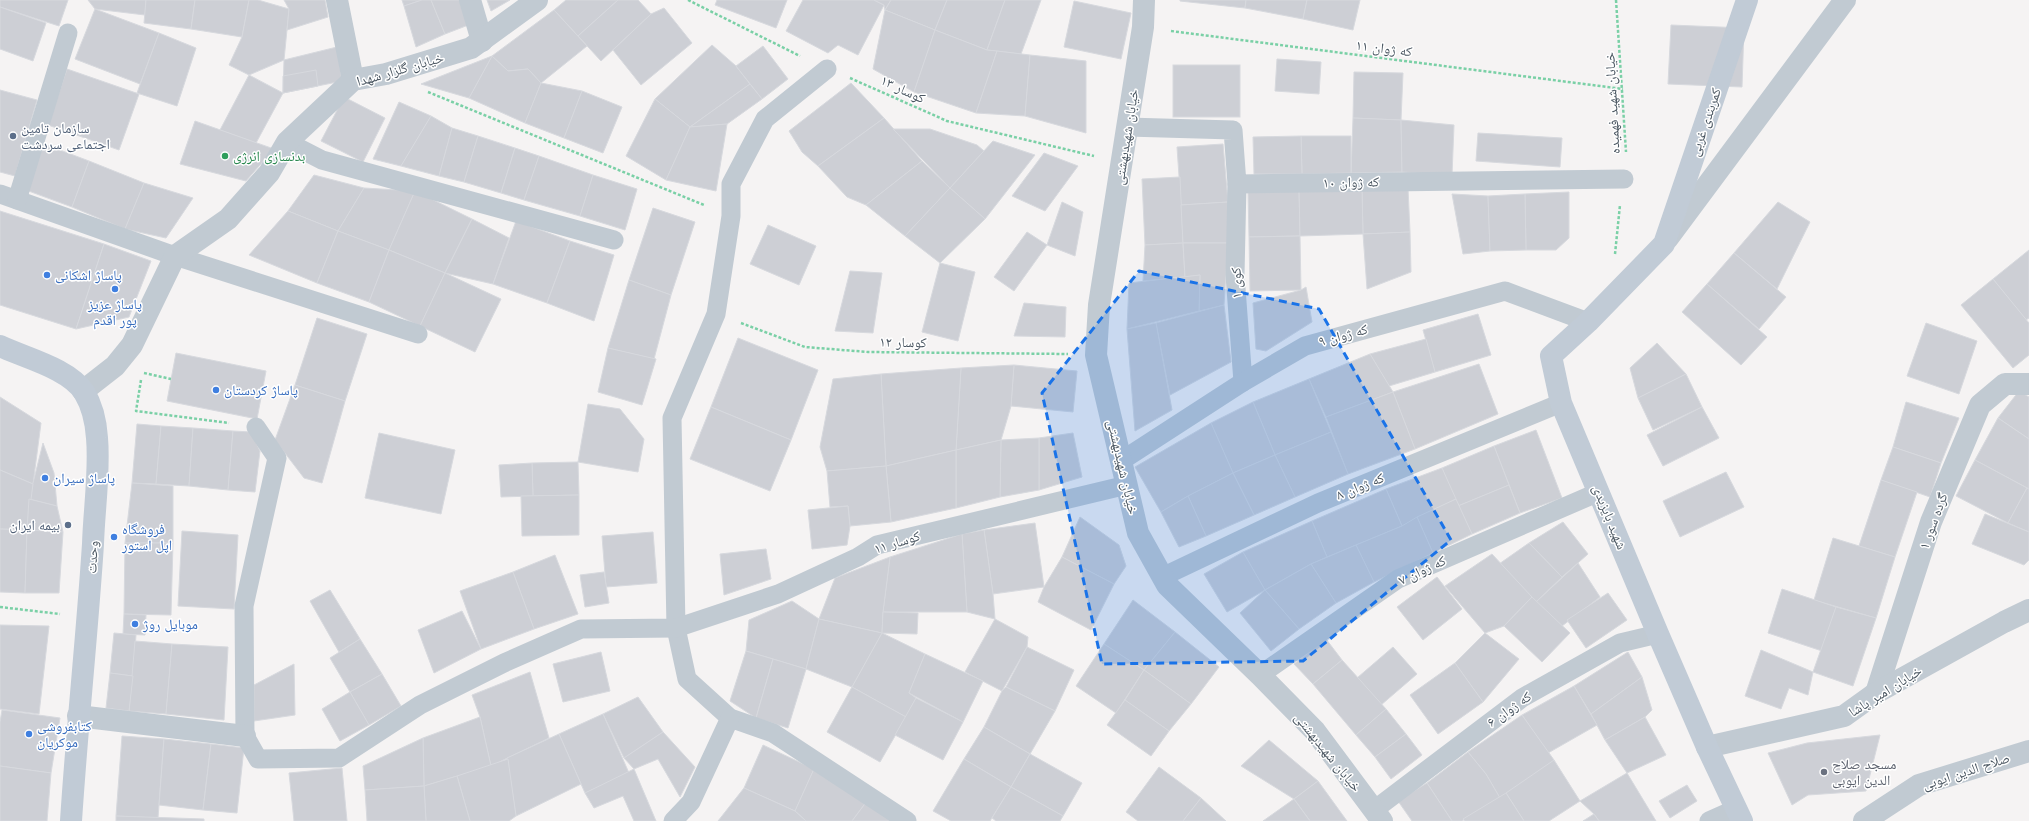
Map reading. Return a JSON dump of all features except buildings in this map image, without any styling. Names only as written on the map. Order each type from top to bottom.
[{"type":"street","points":[[337,0],[353,80]]},
{"type":"street","points":[[470,0],[482,40]]},
{"type":"street","name":"خیابان گلزار شهدا","points":[[174,256],[228,219],[269,173],[287,142],[353,80],[386,74],[471,48],[537,0]]},
{"type":"street","name":"خیابان شهیدبهشتی","points":[[1144,0],[1143,27],[1099,304],[1096,355],[1138,534],[1167,585],[1260,675],[1314,731],[1378,816]]},
{"type":"street","name":"کمربندی غربی","points":[[1664,244],[1747,0]]},
{"type":"street","points":[[1664,244],[1845,0]]},
{"type":"street","name":"شهید بایزیدی","points":[[1664,244],[1588,322],[1551,356],[1561,403],[1658,634],[1707,747],[1739,815]]},
{"type":"street","points":[[83,391],[115,366],[132,345],[174,256]]},
{"type":"street","name":"وحدت","points":[[0,346],[33,359],[68,377],[83,391],[93,412],[98,440],[88,617],[78,716],[71,821]]},
{"type":"street","name":"گرده سور ۱","points":[[1876,693],[1930,522],[1980,405],[2005,384],[2029,384]]},
{"type":"street","name":"خیابان امیر پاشا","points":[[1707,747],[1844,716],[1876,693],[2004,622],[2029,610]]},
{"type":"street","points":[[78,716],[245,736]]},
{"type":"street","name":"صلاح الدین ایوبی","points":[[1864,821],[1919,785],[2029,751]]},
{"type":"lane","points":[[68,33],[9,197],[174,256],[418,334]]},
{"type":"lane","points":[[827,70],[765,120],[732,184],[731,216],[716,314],[672,418],[676,628],[687,679],[730,718],[773,733],[907,821]]},
{"type":"lane","points":[[1127,127],[1233,130],[1237,184]]},
{"type":"lane","points":[[287,142],[322,160],[614,240]]},
{"type":"lane","name":"که ژوان ۱۰","points":[[1237,184],[1624,179]]},
{"type":"lane","name":"کوی ۱","points":[[1237,184],[1235,275],[1243,382]]},
{"type":"lane","name":"که ژوان ۹","points":[[1121,461],[1243,382],[1305,346],[1505,291],[1588,322]]},
{"type":"lane","name":"که ژوان ۸","points":[[1162,577],[1318,503],[1561,403]]},
{"type":"lane","points":[[245,736],[244,606],[277,458],[256,427]]},
{"type":"lane","name":"کوسار ۱۱","points":[[245,736],[258,759],[339,758],[420,705],[504,663],[580,629],[676,628],[778,594],[858,557],[877,545],[1127,485]]},
{"type":"lane","name":"که ژوان ۷","points":[[1260,675],[1398,580],[1599,492]]},
{"type":"lane","name":"که ژوان ۶","points":[[1378,816],[1522,698],[1620,643],[1658,634]]},
{"type":"lane","points":[[673,821],[691,802],[730,718]]},
{"type":"lane","points":[[1709,821],[1739,815]]},
{"type":"path","name":"کوسار ۱۳","points":[[688,0],[827,70],[867,84],[947,121],[1122,162]]},
{"type":"path","name":"خیابان شهید فهمیده","points":[[1609,300],[1627,150],[1616,0]]},
{"type":"path","name":"که ژوان ۱۱","points":[[1143,27],[1622,90]]},
{"type":"path","points":[[386,74],[731,216]]},
{"type":"path","name":"کوسار ۱۲","points":[[716,314],[804,347],[868,352],[1096,355]]},
{"type":"path","points":[[142,373],[136,411],[256,427]]},
{"type":"path","points":[[0,607],[88,617]]},
{"type":"highlighted area","points":[[1139,271],[1319,309],[1451,540],[1303,661],[1102,664],[1042,393]]},
{"type":"place","name":"سازمان تامین اجتماعی سردشت","points":[[13,136]]},
{"type":"place","name":"بدنسازی انرژی","points":[[225,156]]},
{"type":"place","name":"پاساژ اشکانی","points":[[47,275]]},
{"type":"place","name":"پاساژ عزیز پور اقدم","points":[[115,289]]},
{"type":"place","name":"پاساژ کردستان","points":[[216,390]]},
{"type":"place","name":"پاساژ سیران","points":[[45,478]]},
{"type":"place","name":"بیمه ایران","points":[[68,525]]},
{"type":"place","name":"فروشگاه اپل استور","points":[[114,537]]},
{"type":"place","name":"موبایل روژ","points":[[135,624]]},
{"type":"place","name":"کتابفروشی موکریان","points":[[29,734]]},
{"type":"place","name":"مسجد صلاح الدین ایوبی","points":[[1824,772]]}]
